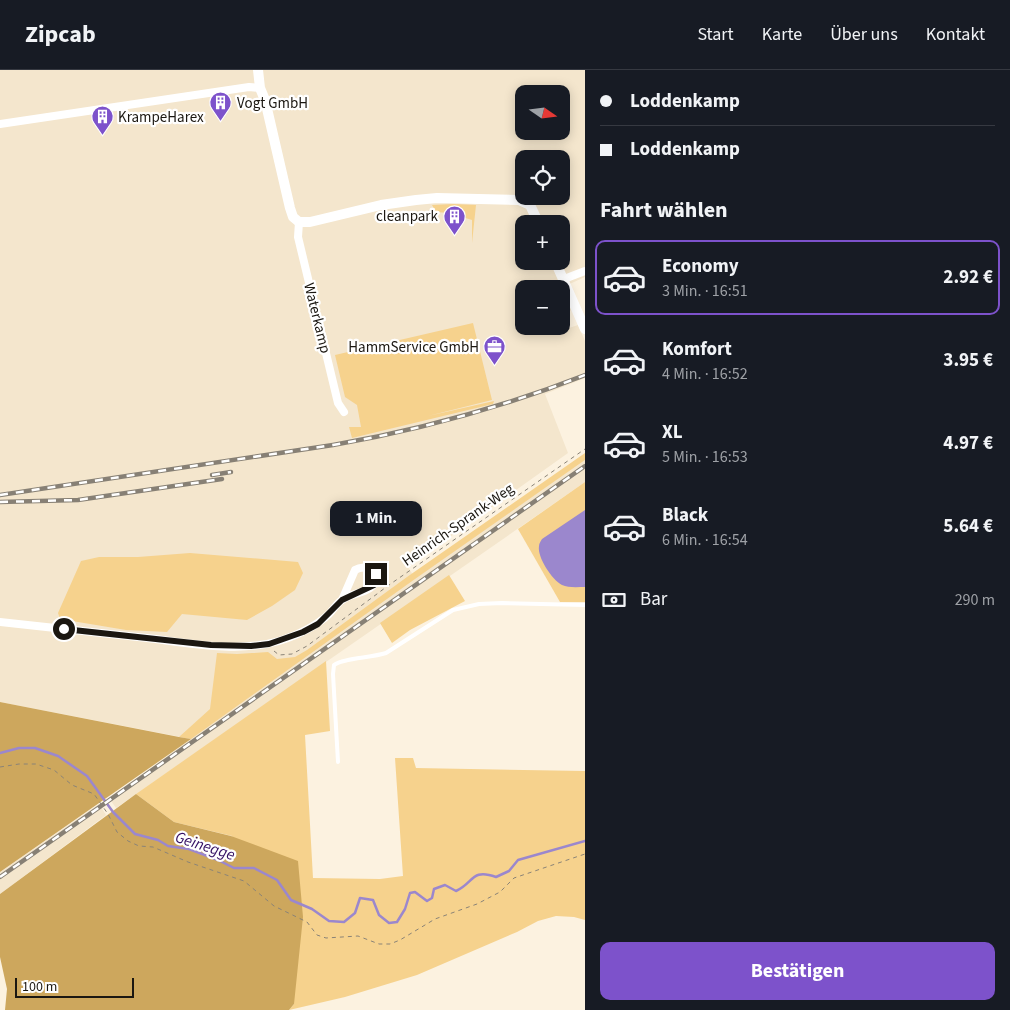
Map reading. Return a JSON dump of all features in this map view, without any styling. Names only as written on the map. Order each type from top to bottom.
[{"type":"street","name":"Waterkamp","points":[[258,70],[260,88],[265,100],[290,208],[293,216],[299,222],[298,237],[322,340],[338,403],[344,412]]},
{"type":"street","points":[[0,124],[249,87],[260,88]]},
{"type":"street","points":[[299,222],[310,222],[381,205],[437,198],[519,200],[530,205],[535,215]]},
{"type":"street","points":[[560,270],[564,280],[585,271]]},
{"type":"street","points":[[570,294],[585,329]]},
{"type":"street","points":[[0,622],[211,645],[251,646],[269,644],[303,632],[318,624],[342,600],[374,585],[377,578],[373,569],[364,566],[355,570],[342,600]]},
{"type":"lane","points":[[338,762],[333,674],[334,665],[339,661],[375,656],[386,652],[453,610],[479,604],[585,605]]},
{"type":"path","name":"Heinrich-Sprank-Weg","points":[[269,644],[279,655],[300,651],[390,585],[585,449]]},
{"type":"path","points":[[0,767],[36,764],[54,770],[72,785],[94,794],[108,814],[116,832],[128,841],[139,846],[153,847],[188,862],[244,881],[274,906],[307,922],[317,935],[326,938],[358,936],[379,944],[390,944],[435,919],[477,904],[500,892],[514,878],[585,854]]},
{"type":"shaded area","points":[[0,70],[585,70],[585,277],[570,284],[570,280],[515,280],[515,335],[570,335],[570,328],[578,325],[585,341],[585,378],[545,394],[568,453],[408,567],[415,578],[585,460],[585,482],[116,808],[109,798],[191,739],[0,702]]},
{"type":"shaded area","points":[[432,205],[476,205],[472,243],[472,220],[449,213],[436,212]]},
{"type":"shaded area","points":[[473,323],[492,400],[428,416],[494,401],[493,404],[352,438],[349,427],[361,427],[357,405],[345,397],[335,355]]},
{"type":"shaded area","points":[[585,453],[585,460],[191,739],[179,737],[210,709],[217,653],[268,652],[277,659],[295,657]]},
{"type":"shaded area","points":[[585,482],[585,602],[560,602],[518,529]]},
{"type":"shaded area","points":[[585,510],[585,587],[564,586],[546,568],[540,556],[539,544],[542,539]]},
{"type":"shaded area","points":[[190,553],[298,562],[303,573],[295,590],[247,620],[182,614],[167,632],[126,630],[60,619],[58,613],[81,561],[99,557],[138,557]]},
{"type":"shaded area","points":[[449,575],[465,601],[410,630],[392,643],[380,623]]},
{"type":"shaded area","points":[[326,661],[330,731],[305,735],[313,878],[380,879],[403,876],[395,758],[413,758],[416,768],[585,771],[585,920],[556,916],[538,921],[417,975],[345,997],[289,1010],[294,1004],[232,836],[174,822],[136,794]]},
{"type":"shaded area","points":[[0,702],[179,737],[191,739],[0,872]]},
{"type":"shaded area","points":[[136,794],[174,822],[231,836],[298,861],[303,917],[294,1004],[289,1010],[5,1010],[7,989],[0,957],[0,894]]},
{"type":"shaded area","points":[[99,804],[106,815],[0,894],[0,872]]},
{"type":"waterway","name":"Geinegge","points":[[0,753],[19,748],[35,748],[58,756],[87,776],[113,812],[135,834],[158,840],[168,846],[189,849],[234,868],[254,868],[277,880],[291,900],[312,909],[329,921],[344,922],[355,913],[360,898],[373,900],[379,915],[389,923],[397,922],[405,909],[410,893],[415,892],[427,901],[432,898],[434,889],[445,885],[456,891],[477,875],[482,874],[496,877],[509,871],[518,860],[585,841]]},
{"type":"railway","points":[[0,495],[365,439],[429,425],[492,407],[585,375]]},
{"type":"railway","points":[[0,877],[585,466]]},
{"type":"railway","points":[[212,475],[231,472]]},
{"type":"railway","points":[[0,502],[78,500],[222,479]]},
{"type":"place","name":"Vogt GmbH","points":[[221,122]]},
{"type":"place","name":"KrampeHarex","points":[[102,136]]},
{"type":"place","name":"cleanpark","points":[[454,235]]},
{"type":"place","name":"HammService GmbH","points":[[495,366]]},
{"type":"route","points":[[64,629],[211,645],[251,646],[269,644],[303,632],[318,624],[342,600],[374,585],[377,578],[376,574]]}]
